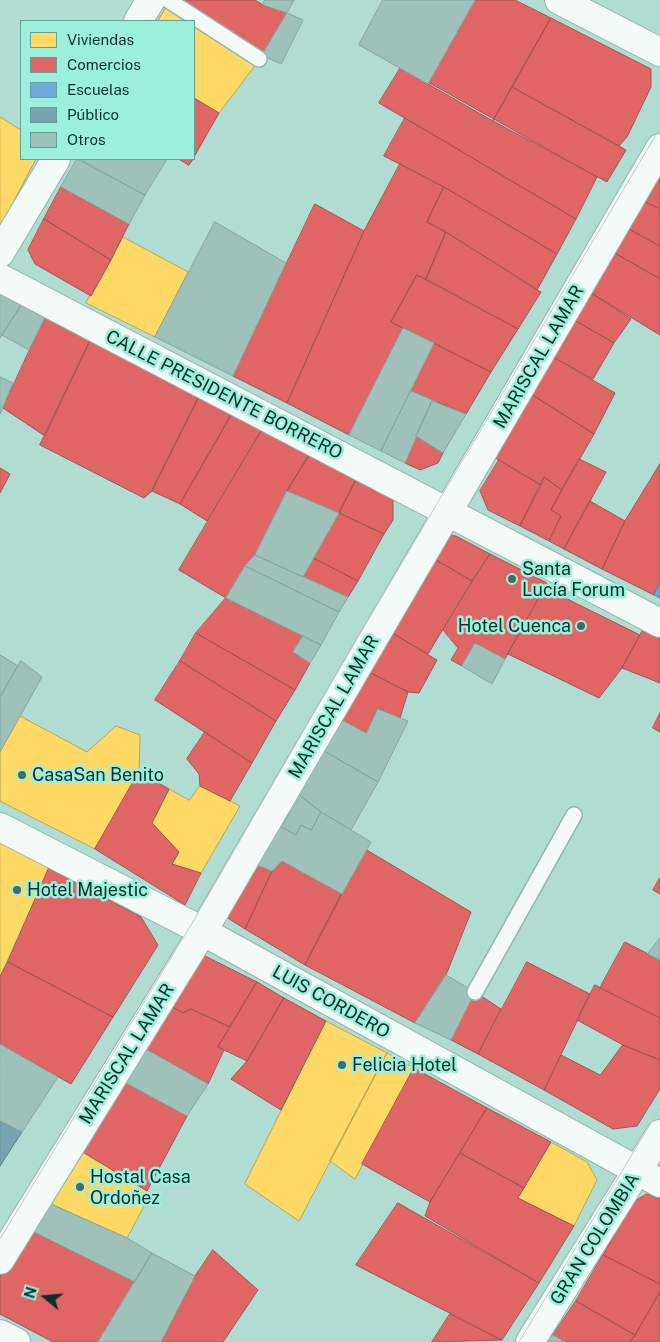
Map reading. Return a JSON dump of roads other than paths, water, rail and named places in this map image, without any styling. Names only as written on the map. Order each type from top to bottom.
[{"type":"street","points":[[139,20],[151,0]]},
{"type":"street","points":[[559,0],[660,52]]},
{"type":"street","name":"MARISCAL LAMAR","points":[[0,1260],[203,931],[660,148]]},
{"type":"street","points":[[0,253],[55,160]]},
{"type":"street","name":"CALLE PRESIDENTE BORRERO","points":[[0,278],[449,511],[660,623]]},
{"type":"street","name":"LUIS CORDERO","points":[[0,827],[203,931],[649,1177]]},
{"type":"street","name":"GRAN COLOMBIA","points":[[530,1342],[649,1177],[660,1134]]},
{"type":"street","points":[[0,1334],[16,1342]]},
{"type":"lane","points":[[168,0],[259,59]]},
{"type":"lane","points":[[476,992],[574,815]]},
{"type":"tram line","points":[[0,1239],[191,925],[355,642],[660,128]]},
{"type":"tram line","points":[[519,1342],[660,1108]]},
{"type":"place","name":"Santa Lucía Forum","points":[[512,579]]},
{"type":"place","name":"Hotel Cuenca","points":[[581,626]]},
{"type":"place","name":"CasaSan Benito","points":[[22,775]]},
{"type":"place","name":"Hotel Majestic","points":[[17,890]]},
{"type":"place","name":"Felicia Hotel","points":[[342,1065]]},
{"type":"place","name":"Hostal Casa Ordoñez","points":[[80,1187]]}]
